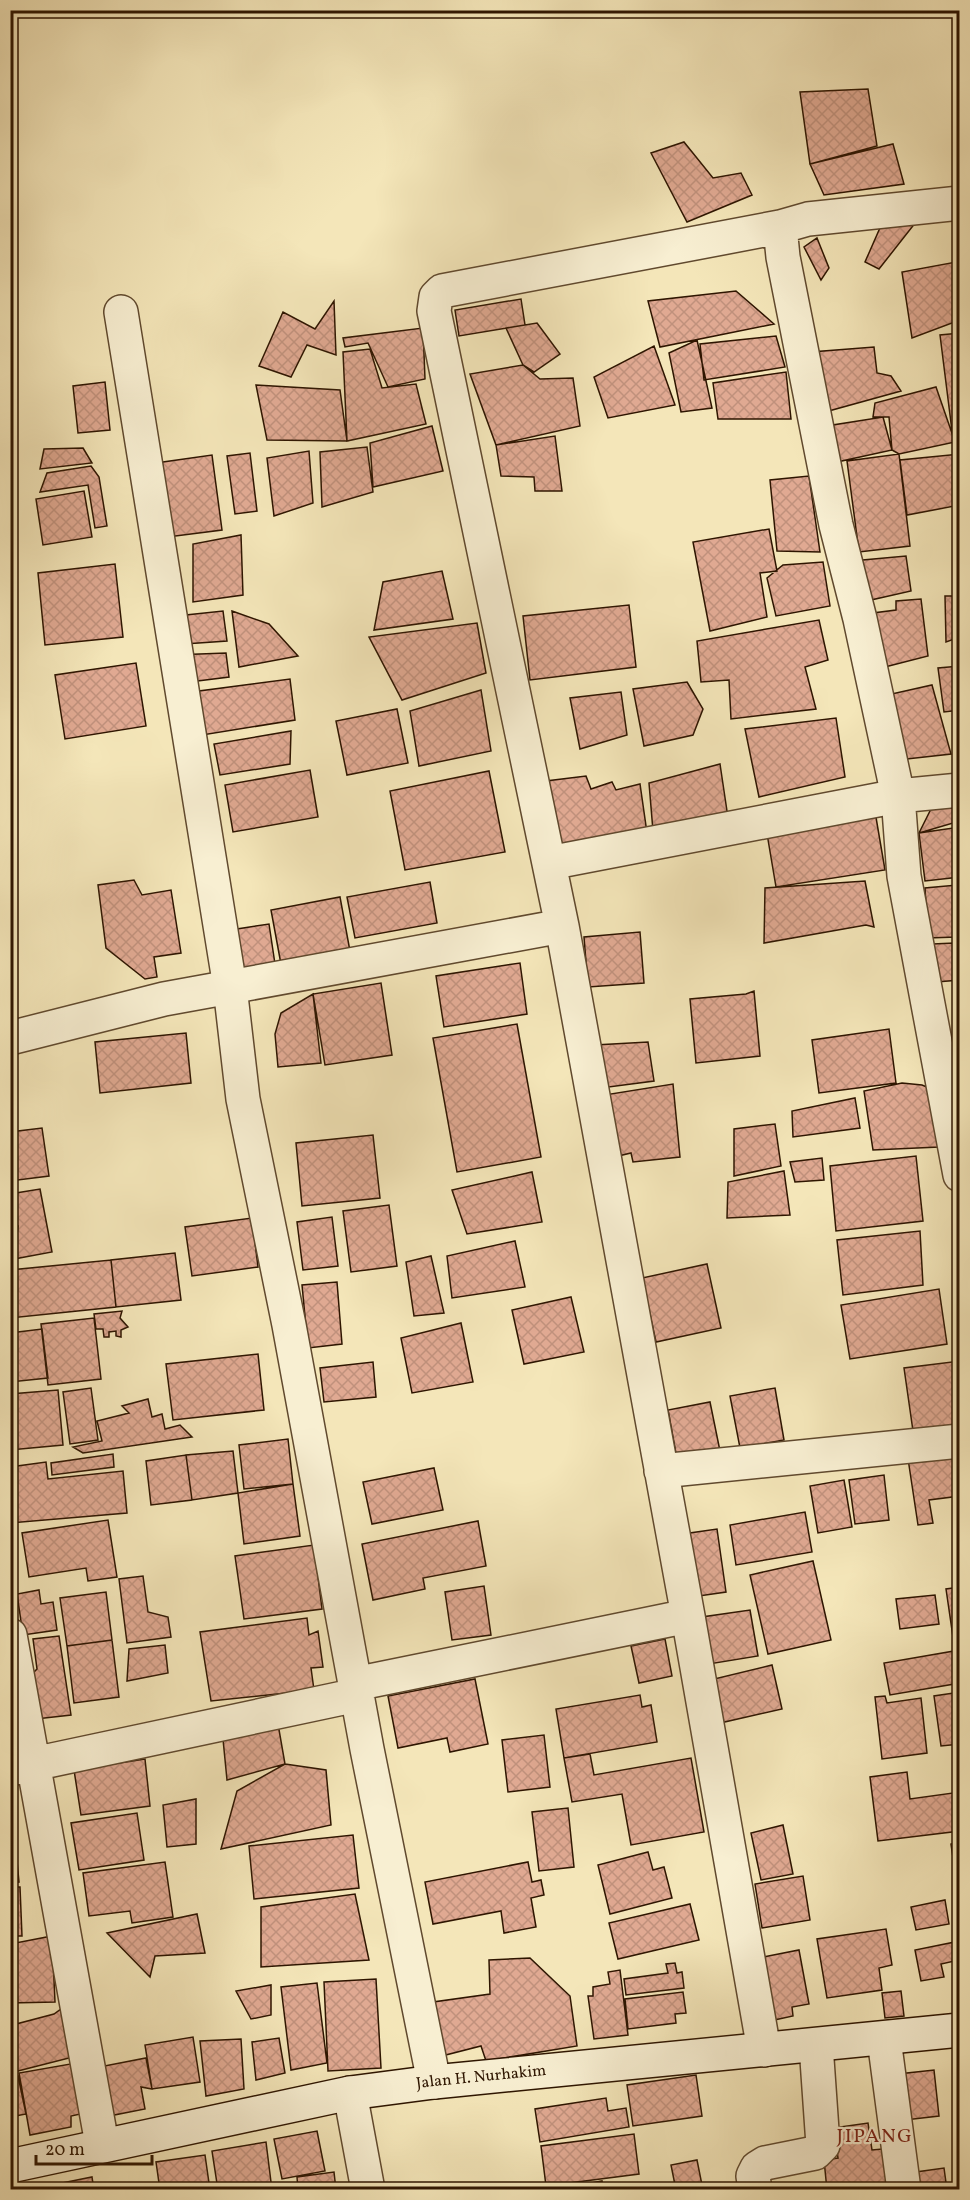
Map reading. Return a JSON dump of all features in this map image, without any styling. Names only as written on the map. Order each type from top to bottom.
[{"type":"street","points":[[764,2050],[688,1616],[562,926],[434,310],[436,297],[442,291],[780,227],[808,219],[960,203]]},
{"type":"street","points":[[780,227],[783,257],[836,525],[860,619],[898,796],[904,876],[960,1175]]},
{"type":"street","points":[[121,312],[230,987],[243,1099],[289,1325],[356,1690],[434,2082]]},
{"type":"street","points":[[549,863],[898,796],[960,790]]},
{"type":"street","points":[[10,1038],[164,999],[562,926]]},
{"type":"street","points":[[661,1471],[960,1441]]},
{"type":"street","points":[[22,1766],[688,1616]]},
{"type":"street","points":[[10,1635],[22,1766],[102,2144]]},
{"type":"street","name":"Jalan H. Nurhakim","points":[[10,2166],[102,2144],[350,2093],[434,2082],[960,2030]]},
{"type":"street","points":[[884,2039],[903,2190]]},
{"type":"street","points":[[755,2190],[753,2176],[757,2168],[765,2163],[815,2153],[823,2145],[816,2045]]},
{"type":"street","points":[[350,2093],[368,2190]]},
{"type":"building","points":[[868,89],[877,146],[810,164],[800,92]]},
{"type":"building","points":[[684,142],[713,178],[741,173],[752,195],[687,222],[651,153]]},
{"type":"building","points":[[893,144],[904,184],[824,195],[810,164]]},
{"type":"building","points":[[883,221],[916,222],[879,269],[865,262]]},
{"type":"building","points":[[817,238],[829,268],[821,280],[804,247]]},
{"type":"building","points":[[956,262],[960,281],[960,320],[912,338],[902,272]]},
{"type":"building","points":[[736,291],[774,324],[660,347],[648,301]]},
{"type":"building","points":[[521,299],[525,325],[459,336],[455,310]]},
{"type":"building","points":[[334,301],[336,355],[307,345],[291,377],[259,366],[283,312],[315,329]]},
{"type":"building","points":[[537,323],[560,354],[534,372],[523,365],[506,328]]},
{"type":"building","points":[[423,328],[425,379],[388,387],[368,343],[345,347],[343,338]]},
{"type":"building","points":[[960,333],[960,430],[952,431],[940,335]]},
{"type":"building","points":[[776,336],[785,367],[704,380],[700,344]]},
{"type":"building","points":[[697,340],[712,408],[681,412],[669,353]]},
{"type":"building","points":[[654,346],[675,405],[608,418],[594,377]]},
{"type":"building","points":[[874,347],[877,373],[891,376],[901,391],[825,412],[811,352]]},
{"type":"building","points":[[370,349],[382,388],[416,384],[426,424],[347,441],[343,352]]},
{"type":"building","points":[[523,365],[540,379],[573,378],[580,426],[496,445],[470,374]]},
{"type":"building","points":[[786,372],[791,419],[718,419],[713,383]]},
{"type":"building","points":[[105,382],[110,430],[78,433],[73,386]]},
{"type":"building","points":[[256,385],[340,390],[347,441],[267,440]]},
{"type":"building","points":[[936,387],[955,442],[899,454],[892,450],[889,417],[873,417],[875,403]]},
{"type":"building","points":[[883,417],[892,450],[837,462],[833,425]]},
{"type":"building","points":[[432,426],[443,471],[373,487],[370,443]]},
{"type":"building","points":[[555,436],[562,491],[535,491],[534,477],[501,476],[496,445]]},
{"type":"building","points":[[367,447],[373,492],[322,507],[320,452]]},
{"type":"building","points":[[83,448],[92,463],[40,469],[44,449]]},
{"type":"building","points":[[309,451],[313,503],[274,516],[267,458]]},
{"type":"building","points":[[250,453],[257,511],[235,514],[227,456]]},
{"type":"building","points":[[899,454],[910,546],[859,552],[847,461]]},
{"type":"building","points":[[960,454],[960,505],[907,515],[900,460]]},
{"type":"building","points":[[212,455],[222,530],[152,539],[142,465]]},
{"type":"building","points":[[91,466],[99,477],[107,526],[95,528],[88,485],[40,492],[47,473]]},
{"type":"building","points":[[809,476],[820,552],[777,551],[770,480]]},
{"type":"building","points":[[84,491],[92,537],[43,545],[36,499]]},
{"type":"building","points":[[769,529],[777,571],[760,573],[767,617],[710,631],[693,542]]},
{"type":"building","points":[[241,535],[243,595],[193,602],[193,544]]},
{"type":"building","points":[[906,556],[911,591],[862,602],[852,561]]},
{"type":"building","points":[[823,562],[830,606],[776,616],[767,578],[783,565]]},
{"type":"building","points":[[115,564],[123,637],[45,645],[38,573]]},
{"type":"building","points":[[442,571],[453,619],[374,630],[383,582]]},
{"type":"building","points":[[945,596],[960,596],[960,637],[946,642]]},
{"type":"building","points":[[921,599],[928,656],[877,669],[873,613],[896,610],[896,601]]},
{"type":"building","points":[[629,605],[636,667],[530,680],[523,616]]},
{"type":"building","points":[[223,611],[227,641],[170,645],[167,617]]},
{"type":"building","points":[[232,611],[269,624],[298,656],[239,667]]},
{"type":"building","points":[[819,620],[828,660],[805,667],[816,709],[731,719],[729,680],[701,682],[697,641]]},
{"type":"building","points":[[477,623],[486,673],[402,700],[369,637]]},
{"type":"building","points":[[226,653],[229,677],[174,684],[173,655]]},
{"type":"building","points":[[136,663],[146,726],[65,739],[55,675]]},
{"type":"building","points":[[960,666],[960,710],[944,712],[938,668]]},
{"type":"building","points":[[290,679],[295,720],[196,736],[184,693]]},
{"type":"building","points":[[687,682],[703,709],[693,735],[644,746],[633,689]]},
{"type":"building","points":[[932,685],[951,754],[898,760],[887,695]]},
{"type":"building","points":[[481,690],[491,751],[419,766],[410,711]]},
{"type":"building","points":[[621,692],[627,735],[580,749],[570,698]]},
{"type":"building","points":[[397,709],[408,763],[347,775],[336,721]]},
{"type":"building","points":[[836,718],[845,777],[759,797],[745,729]]},
{"type":"building","points":[[291,731],[290,764],[220,775],[214,744]]},
{"type":"building","points":[[720,764],[731,838],[655,855],[649,783]]},
{"type":"building","points":[[310,770],[318,817],[233,832],[225,785]]},
{"type":"building","points":[[489,771],[505,852],[405,870],[390,791]]},
{"type":"building","points":[[586,776],[591,789],[612,782],[616,790],[640,784],[648,840],[557,855],[538,782]]},
{"type":"building","points":[[872,794],[885,870],[776,887],[763,810]]},
{"type":"building","points":[[960,797],[960,821],[919,833],[936,799]]},
{"type":"building","points":[[960,827],[960,877],[925,881],[919,833]]},
{"type":"building","points":[[134,880],[142,895],[171,890],[181,953],[154,957],[157,977],[145,979],[106,948],[98,885]]},
{"type":"building","points":[[865,881],[874,927],[866,925],[764,943],[765,888]]},
{"type":"building","points":[[430,882],[437,923],[355,938],[347,897]]},
{"type":"building","points":[[957,885],[956,937],[928,938],[925,888]]},
{"type":"building","points":[[340,897],[352,962],[283,975],[271,910]]},
{"type":"building","points":[[269,924],[275,964],[224,972],[218,932]]},
{"type":"building","points":[[640,932],[644,983],[588,987],[584,937]]},
{"type":"building","points":[[954,943],[960,980],[912,984],[911,945]]},
{"type":"building","points":[[520,963],[527,1014],[444,1027],[436,976]]},
{"type":"building","points":[[381,983],[392,1055],[325,1065],[313,994]]},
{"type":"building","points":[[754,991],[760,1056],[696,1063],[690,999],[746,994]]},
{"type":"building","points":[[313,994],[321,1063],[278,1067],[275,1034],[281,1013]]},
{"type":"building","points":[[517,1024],[541,1157],[457,1172],[433,1038]]},
{"type":"building","points":[[889,1029],[896,1083],[819,1093],[812,1040]]},
{"type":"building","points":[[186,1033],[191,1083],[100,1093],[95,1042]]},
{"type":"building","points":[[648,1042],[654,1081],[601,1088],[595,1045]]},
{"type":"building","points":[[902,1083],[922,1085],[934,1090],[939,1147],[873,1150],[864,1091]]},
{"type":"building","points":[[673,1084],[680,1157],[633,1162],[631,1153],[610,1158],[598,1096]]},
{"type":"building","points":[[855,1098],[860,1128],[793,1137],[792,1111]]},
{"type":"building","points":[[775,1124],[781,1166],[734,1176],[734,1129]]},
{"type":"building","points":[[42,1128],[49,1176],[10,1181],[10,1132]]},
{"type":"building","points":[[373,1135],[380,1198],[302,1206],[296,1143]]},
{"type":"building","points":[[916,1156],[923,1221],[836,1231],[830,1166]]},
{"type":"building","points":[[822,1158],[824,1180],[795,1182],[790,1162]]},
{"type":"building","points":[[784,1171],[790,1215],[727,1218],[728,1182]]},
{"type":"building","points":[[532,1172],[542,1222],[467,1234],[452,1190]]},
{"type":"building","points":[[40,1189],[52,1252],[14,1259],[18,1226],[10,1227],[10,1194]]},
{"type":"building","points":[[389,1205],[397,1266],[351,1272],[343,1211]]},
{"type":"building","points":[[332,1217],[338,1266],[303,1270],[297,1222]]},
{"type":"building","points":[[252,1218],[258,1267],[192,1276],[185,1227]]},
{"type":"building","points":[[920,1231],[923,1285],[843,1295],[837,1240]]},
{"type":"building","points":[[515,1241],[525,1287],[452,1298],[447,1256]]},
{"type":"building","points":[[175,1253],[181,1300],[116,1307],[111,1260]]},
{"type":"building","points":[[431,1256],[444,1313],[414,1316],[406,1262]]},
{"type":"building","points":[[111,1260],[116,1307],[10,1318],[10,1270]]},
{"type":"building","points":[[707,1264],[721,1328],[656,1342],[642,1278]]},
{"type":"building","points":[[337,1282],[342,1344],[308,1348],[302,1285]]},
{"type":"building","points":[[939,1289],[947,1344],[850,1359],[841,1305]]},
{"type":"building","points":[[571,1297],[584,1352],[524,1364],[512,1310]]},
{"type":"building","points":[[122,1311],[120,1318],[128,1327],[121,1330],[121,1337],[116,1336],[116,1331],[109,1332],[109,1337],[104,1337],[103,1329],[96,1329],[94,1314]]},
{"type":"building","points":[[94,1318],[101,1379],[48,1385],[41,1324]]},
{"type":"building","points":[[461,1323],[473,1382],[412,1393],[401,1338]]},
{"type":"building","points":[[42,1329],[48,1378],[10,1382],[10,1333]]},
{"type":"building","points":[[258,1354],[264,1410],[173,1420],[166,1364]]},
{"type":"building","points":[[960,1361],[960,1424],[913,1431],[904,1368]]},
{"type":"building","points":[[373,1362],[376,1397],[324,1402],[320,1368]]},
{"type":"building","points":[[91,1388],[98,1440],[70,1444],[63,1392]]},
{"type":"building","points":[[775,1388],[784,1440],[740,1448],[730,1396]]},
{"type":"building","points":[[58,1390],[63,1445],[10,1450],[10,1394]]},
{"type":"building","points":[[148,1399],[152,1417],[162,1414],[165,1429],[180,1425],[192,1437],[83,1453],[73,1447],[102,1441],[97,1421],[129,1413],[122,1406]]},
{"type":"building","points":[[710,1402],[720,1451],[677,1459],[668,1410]]},
{"type":"building","points":[[288,1439],[293,1484],[244,1489],[239,1445]]},
{"type":"building","points":[[960,1444],[960,1496],[929,1500],[933,1523],[918,1525],[907,1452]]},
{"type":"building","points":[[233,1451],[238,1493],[192,1500],[186,1455]]},
{"type":"building","points":[[113,1454],[114,1467],[52,1475],[51,1463]]},
{"type":"building","points":[[186,1455],[192,1500],[151,1505],[146,1461]]},
{"type":"building","points":[[46,1462],[48,1479],[123,1471],[127,1513],[10,1523],[10,1467]]},
{"type":"building","points":[[434,1468],[443,1510],[372,1524],[363,1482]]},
{"type":"building","points":[[884,1475],[889,1520],[855,1524],[849,1480]]},
{"type":"building","points":[[844,1480],[852,1527],[818,1533],[810,1486]]},
{"type":"building","points":[[293,1484],[300,1536],[244,1544],[238,1493]]},
{"type":"building","points":[[805,1512],[812,1552],[736,1565],[730,1525]]},
{"type":"building","points":[[108,1520],[117,1577],[88,1581],[86,1568],[29,1577],[22,1533]]},
{"type":"building","points":[[478,1521],[486,1566],[423,1578],[425,1589],[373,1600],[362,1544]]},
{"type":"building","points":[[717,1529],[726,1592],[692,1597],[683,1534]]},
{"type":"building","points":[[314,1545],[322,1609],[244,1619],[235,1556]]},
{"type":"building","points":[[813,1561],[831,1640],[768,1654],[750,1575]]},
{"type":"building","points":[[143,1576],[148,1612],[168,1617],[171,1637],[127,1643],[119,1579]]},
{"type":"building","points":[[484,1586],[491,1635],[452,1640],[445,1592]]},
{"type":"building","points":[[960,1587],[960,1644],[954,1644],[946,1589]]},
{"type":"building","points":[[39,1590],[41,1604],[53,1602],[57,1630],[23,1635],[17,1594]]},
{"type":"building","points":[[106,1592],[112,1640],[67,1646],[60,1598]]},
{"type":"building","points":[[935,1595],[939,1624],[900,1629],[896,1599]]},
{"type":"building","points":[[750,1610],[758,1656],[709,1664],[702,1617]]},
{"type":"building","points":[[307,1618],[309,1635],[318,1631],[323,1667],[311,1668],[314,1690],[211,1701],[200,1632]]},
{"type":"building","points":[[59,1636],[71,1715],[36,1719],[28,1678],[37,1669],[33,1639]]},
{"type":"building","points":[[665,1639],[672,1676],[639,1683],[631,1646]]},
{"type":"building","points":[[112,1640],[119,1697],[74,1703],[67,1646]]},
{"type":"building","points":[[165,1645],[168,1673],[127,1681],[129,1649]]},
{"type":"building","points":[[960,1650],[960,1683],[890,1695],[884,1663]]},
{"type":"building","points":[[772,1665],[782,1709],[720,1723],[710,1680]]},
{"type":"building","points":[[475,1679],[488,1744],[450,1752],[447,1738],[398,1748],[388,1696]]},
{"type":"building","points":[[960,1692],[960,1744],[941,1746],[934,1696]]},
{"type":"building","points":[[640,1695],[642,1707],[651,1705],[657,1742],[564,1758],[556,1709]]},
{"type":"building","points":[[885,1696],[887,1703],[921,1698],[927,1753],[882,1759],[875,1697]]},
{"type":"building","points":[[278,1724],[285,1764],[227,1780],[222,1729]]},
{"type":"building","points":[[544,1735],[550,1787],[508,1792],[502,1740]]},
{"type":"building","points":[[590,1754],[594,1775],[691,1758],[704,1832],[631,1845],[622,1794],[572,1802],[564,1758]]},
{"type":"building","points":[[145,1759],[150,1806],[81,1815],[74,1770]]},
{"type":"building","points":[[285,1764],[326,1770],[331,1825],[221,1849],[237,1791]]},
{"type":"building","points":[[907,1772],[910,1799],[960,1792],[960,1831],[878,1841],[870,1777]]},
{"type":"building","points":[[196,1799],[196,1844],[167,1847],[163,1805]]},
{"type":"building","points":[[568,1808],[574,1867],[539,1871],[532,1812]]},
{"type":"building","points":[[137,1813],[144,1860],[79,1870],[71,1823]]},
{"type":"building","points":[[783,1825],[793,1874],[761,1880],[751,1833]]},
{"type":"building","points":[[353,1835],[359,1888],[254,1899],[249,1846]]},
{"type":"building","points":[[15,1840],[19,1882],[10,1883],[10,1841]]},
{"type":"building","points":[[960,1842],[960,1905],[951,1844]]},
{"type":"building","points":[[648,1852],[653,1870],[664,1867],[672,1898],[610,1914],[598,1865]]},
{"type":"building","points":[[165,1862],[173,1917],[132,1923],[130,1911],[89,1916],[83,1873]]},
{"type":"building","points":[[528,1862],[532,1882],[541,1880],[544,1895],[531,1898],[536,1927],[504,1933],[501,1911],[433,1924],[425,1882]]},
{"type":"building","points":[[803,1876],[810,1920],[762,1928],[755,1884]]},
{"type":"building","points":[[10,1887],[20,1887],[22,1936],[10,1936]]},
{"type":"building","points":[[355,1894],[369,1960],[261,1967],[261,1907]]},
{"type":"building","points":[[945,1900],[949,1924],[916,1930],[911,1907]]},
{"type":"building","points":[[690,1904],[699,1940],[618,1959],[609,1923]]},
{"type":"building","points":[[197,1914],[205,1953],[155,1956],[150,1977],[107,1933]]},
{"type":"building","points":[[886,1929],[892,1965],[879,1968],[882,1990],[827,1998],[817,1939]]},
{"type":"building","points":[[960,1932],[960,1960],[959,1960],[954,1933]]},
{"type":"building","points":[[52,1936],[55,2002],[10,2003],[10,1944]]},
{"type":"building","points":[[955,1942],[959,1960],[941,1964],[944,1977],[921,1981],[915,1950]]},
{"type":"building","points":[[799,1950],[809,2004],[792,2007],[793,2016],[765,2022],[753,1959]]},
{"type":"building","points":[[530,1958],[570,1996],[577,2046],[486,2061],[481,2046],[430,2059],[419,2004],[490,1994],[489,1960]]},
{"type":"building","points":[[675,1963],[677,1973],[682,1972],[684,1988],[626,1995],[624,1979],[668,1973],[666,1964]]},
{"type":"building","points":[[620,1970],[628,2035],[594,2039],[588,1996],[593,1996],[593,1987],[610,1984],[608,1972]]},
{"type":"building","points":[[376,1979],[381,2068],[328,2071],[324,1982]]},
{"type":"building","points":[[317,1983],[327,2063],[291,2070],[281,1987]]},
{"type":"building","points":[[271,1985],[271,2015],[251,2019],[236,1991]]},
{"type":"building","points":[[901,1991],[904,2016],[885,2018],[882,1993]]},
{"type":"building","points":[[683,1992],[686,2013],[675,2014],[676,2023],[628,2029],[625,1999]]},
{"type":"building","points":[[61,2009],[73,2057],[10,2073],[10,2013],[16,2024],[54,2014]]},
{"type":"building","points":[[193,2037],[200,2082],[152,2089],[145,2045]]},
{"type":"building","points":[[279,2038],[285,2073],[256,2080],[252,2042]]},
{"type":"building","points":[[241,2039],[244,2089],[206,2096],[200,2041]]},
{"type":"building","points":[[146,2058],[152,2089],[141,2087],[145,2109],[109,2116],[99,2067]]},
{"type":"building","points":[[76,2063],[85,2113],[71,2116],[71,2127],[30,2135],[19,2073]]},
{"type":"building","points":[[934,2070],[939,2116],[905,2120],[898,2074]]},
{"type":"building","points":[[696,2075],[702,2116],[633,2126],[627,2085]]},
{"type":"building","points":[[10,2076],[18,2076],[26,2114],[10,2117]]},
{"type":"building","points":[[606,2098],[608,2111],[626,2108],[629,2127],[540,2142],[535,2109]]},
{"type":"building","points":[[868,2123],[872,2150],[893,2148],[897,2190],[827,2190],[824,2160],[838,2158],[834,2128]]},
{"type":"building","points":[[317,2131],[325,2171],[282,2179],[274,2139]]},
{"type":"building","points":[[634,2134],[639,2174],[546,2186],[541,2146]]},
{"type":"building","points":[[266,2142],[272,2190],[218,2190],[212,2151]]},
{"type":"building","points":[[205,2155],[210,2190],[160,2190],[156,2162]]},
{"type":"building","points":[[697,2160],[703,2190],[676,2190],[671,2165]]},
{"type":"building","points":[[944,2168],[947,2190],[912,2190],[909,2173]]},
{"type":"building","points":[[334,2172],[336,2190],[298,2190],[297,2177]]},
{"type":"building","points":[[92,2177],[94,2190],[48,2190],[47,2186]]},
{"type":"building","points":[[602,2181],[604,2190],[556,2190]]},
{"type":"district","name":"JIPANG","points":[[875,2137]]}]
